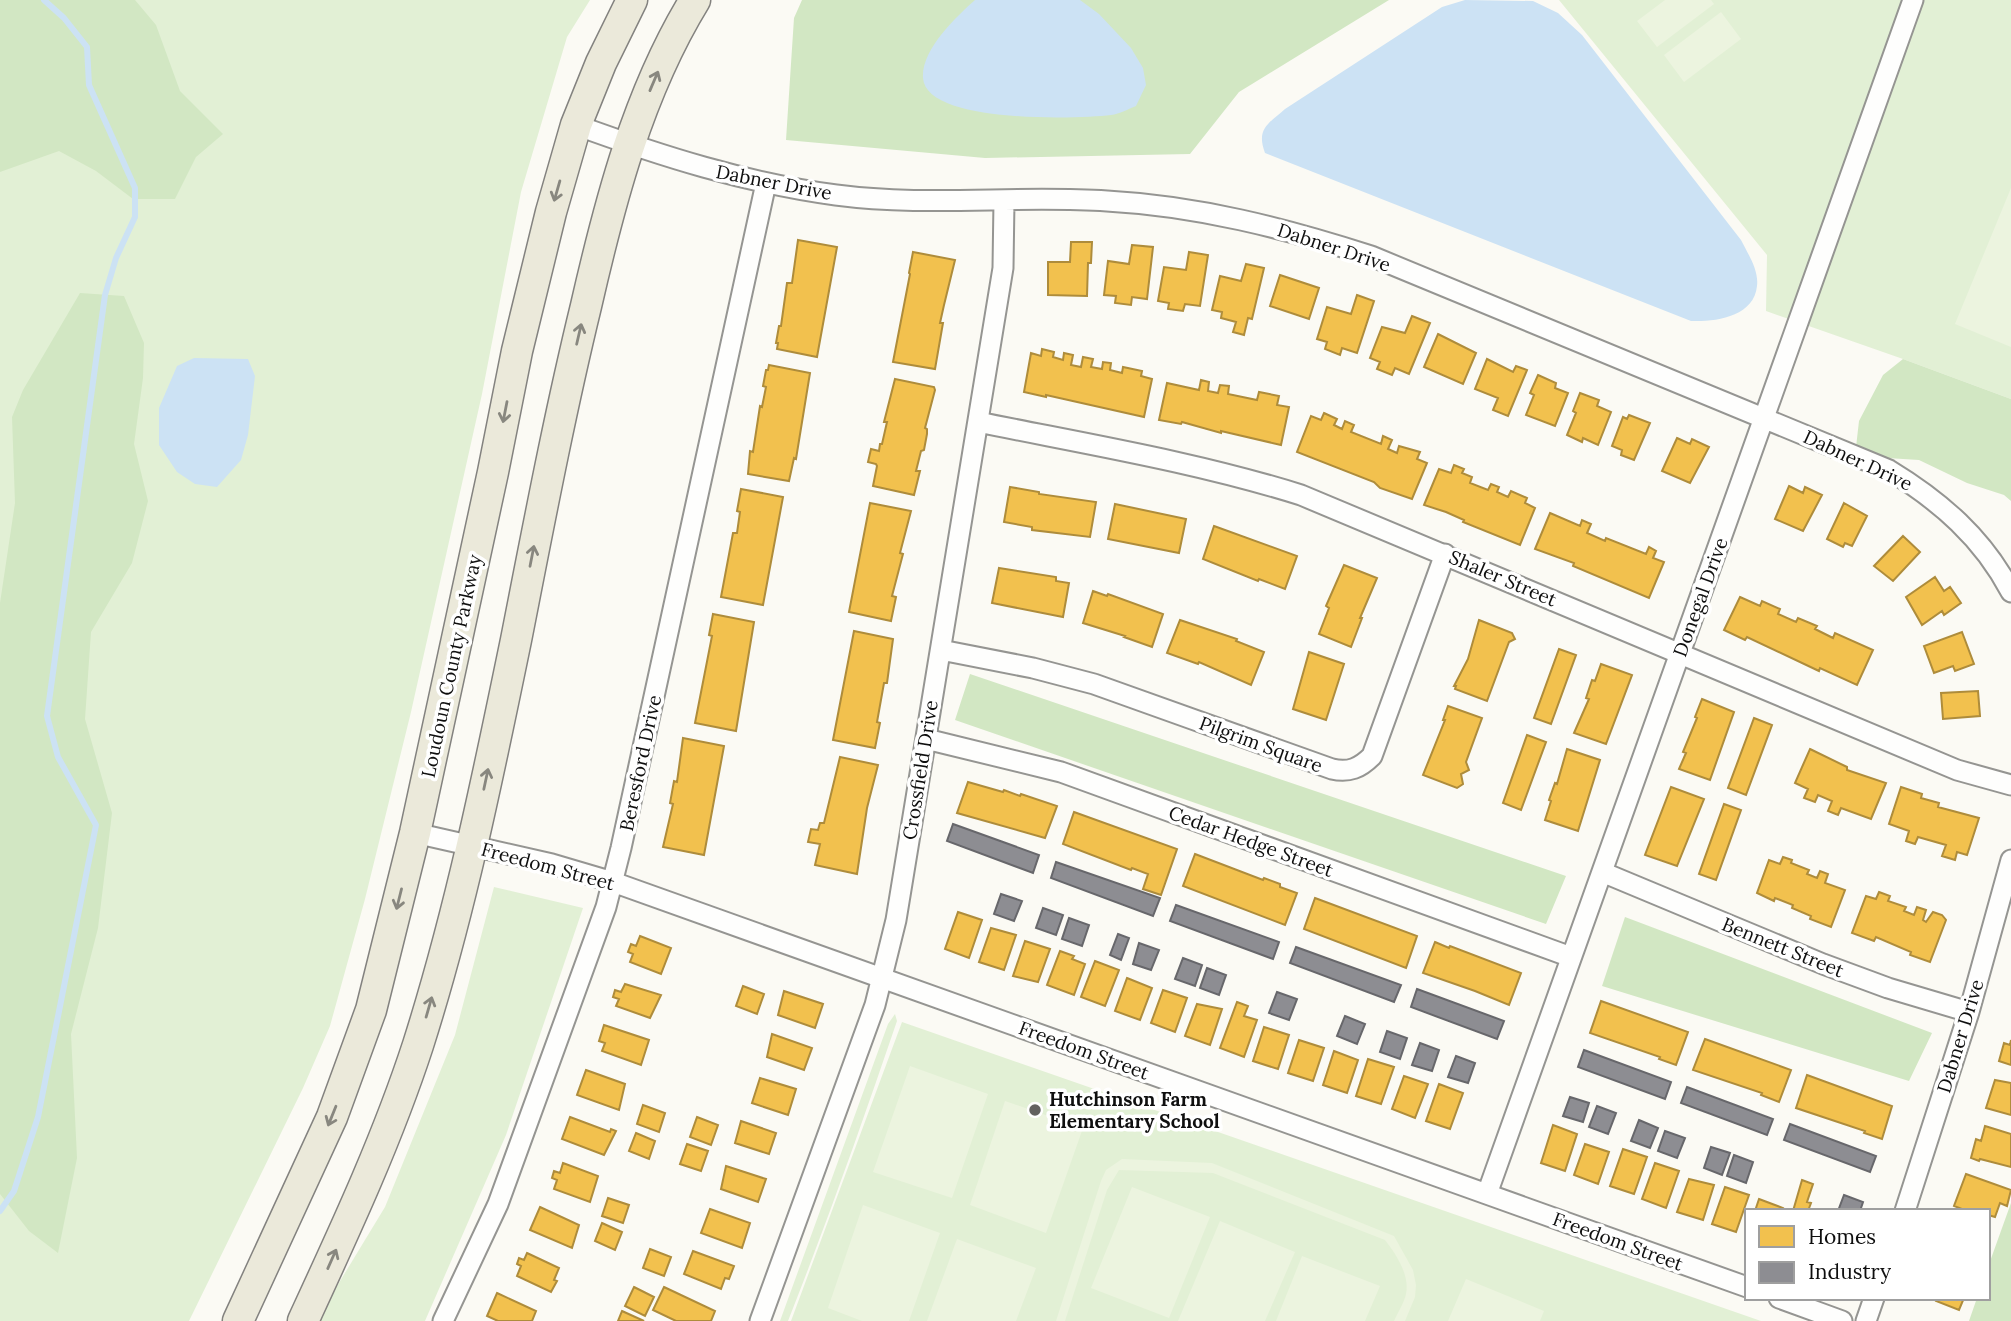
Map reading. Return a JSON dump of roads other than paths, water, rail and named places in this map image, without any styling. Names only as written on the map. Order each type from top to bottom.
[{"type":"main road","name":"Loudoun County Parkway","points":[[238,1321],[313,1160],[371,1010],[415,833],[517,351],[551,212],[576,125],[601,63],[632,0]]},
{"type":"main road","points":[[303,1321],[382,1147],[418,1045],[472,846],[565,395],[600,247],[630,145],[653,81],[695,0]]},
{"type":"street","name":"Donegal Drive","points":[[1487,1194],[1913,0]]},
{"type":"street","name":"Dabner Drive","points":[[576,125],[696,166],[766,183],[836,195],[932,202],[1107,201],[1171,207],[1247,220],[1371,256],[1889,470],[1923,490],[1951,513],[1979,543],[2002,574],[2011,592]]},
{"type":"street","name":"Beresford Drive","points":[[443,1321],[498,1204],[613,882],[766,183]]},
{"type":"street","name":"Crossfield Drive","points":[[760,1321],[875,1005],[896,920],[1003,268],[1004,201]]},
{"type":"street","name":"Shaler Street","points":[[978,422],[1245,477],[1301,495],[1957,769],[2011,785]]},
{"type":"street","name":"Pilgrim Square","points":[[940,650],[1033,668],[1094,684],[1332,769],[1352,770],[1363,765],[1372,756],[1445,554]]},
{"type":"street","name":"Cedar Hedge Street","points":[[926,739],[1061,772],[1572,957]]},
{"type":"street","name":"Freedom Street","points":[[415,833],[552,864],[613,882],[1745,1286]]},
{"type":"street","name":"Dabner Drive","points":[[1906,1209],[1969,1012],[2011,860]]},
{"type":"street","name":"Bennett Street","points":[[1602,872],[1823,964],[1888,988],[1969,1012]]},
{"type":"street","points":[[1784,1300],[1842,1321]]},
{"type":"street","points":[[1866,1321],[1873,1300]]},
{"type":"water","points":[[975,0],[1080,0],[1099,14],[1131,48],[1143,68],[1146,85],[1136,106],[1114,114],[1094,116],[1006,115],[949,104],[931,93],[923,78],[928,56],[941,35]]},
{"type":"water","points":[[1465,0],[1533,1],[1558,13],[1582,35],[1741,240],[1757,280],[1749,305],[1722,319],[1691,321],[1265,153],[1263,132],[1285,109],[1442,7]]},
{"type":"water","points":[[194,358],[248,359],[255,376],[248,435],[241,460],[217,487],[195,484],[177,472],[159,445],[159,408],[177,366]]},
{"type":"waterway","points":[[0,1211],[14,1191],[38,1117],[96,825],[58,757],[47,716],[105,295],[116,258],[135,217],[135,188],[89,85],[87,47],[64,18],[44,0]]},
{"type":"place","name":"Hutchinson Farm Elementary School","points":[[1035,1110]]}]
